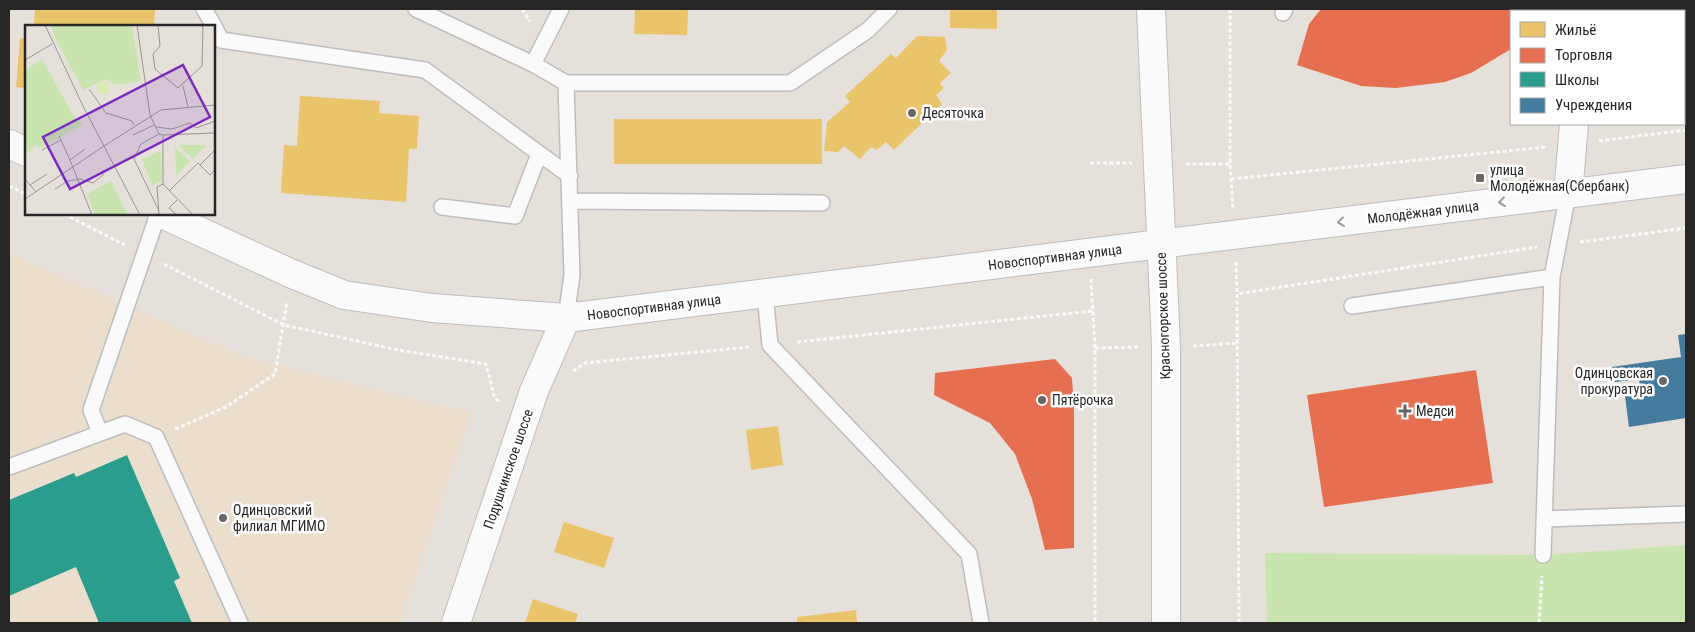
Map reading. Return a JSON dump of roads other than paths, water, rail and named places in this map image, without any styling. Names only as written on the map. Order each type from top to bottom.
[{"type":"main road","name":"Красногорское шоссе","points":[[1151,9],[1160,164],[1160,244],[1166,347],[1166,623]]},
{"type":"main road","points":[[1568,194],[1573,134]]},
{"type":"main road","points":[[9,144],[25,152]]},
{"type":"main road","name":"Молодёжная улица","points":[[1160,244],[1686,179]]},
{"type":"main road","name":"Новоспортивная улица","points":[[164,215],[290,273],[344,295],[432,308],[566,318],[1160,244]]},
{"type":"main road","name":"Подушкинское шоссе","points":[[456,623],[534,392],[566,318]]},
{"type":"lane","points":[[204,9],[213,25]]},
{"type":"lane","points":[[416,9],[533,64],[566,83],[790,84],[868,30],[889,9]]},
{"type":"lane","points":[[533,64],[561,9]]},
{"type":"lane","points":[[215,28],[221,40],[425,70],[570,176]]},
{"type":"lane","points":[[566,83],[572,275],[566,318]]},
{"type":"lane","points":[[442,207],[515,216],[539,154]]},
{"type":"lane","points":[[1543,555],[1552,277],[1568,194]]},
{"type":"lane","points":[[570,201],[822,203]]},
{"type":"lane","points":[[100,433],[91,410],[158,215]]},
{"type":"lane","points":[[1352,306],[1552,277]]},
{"type":"lane","points":[[765,294],[770,344],[969,554],[981,623]]},
{"type":"lane","points":[[9,468],[125,424],[156,437],[240,623]]},
{"type":"lane","points":[[1544,519],[1686,514]]},
{"type":"place","name":"Десяточка","points":[[912,113]]},
{"type":"place","name":"улица Молодёжная(Сбербанк)","points":[[1480,178]]},
{"type":"place","name":"Одинцовская прокуратура","points":[[1663,381]]},
{"type":"place","name":"Пятёрочка","points":[[1042,400]]},
{"type":"place","name":"Медси","points":[[1405,411]]},
{"type":"place","name":"Одинцовский филиал МГИМО","points":[[223,518]]}]
